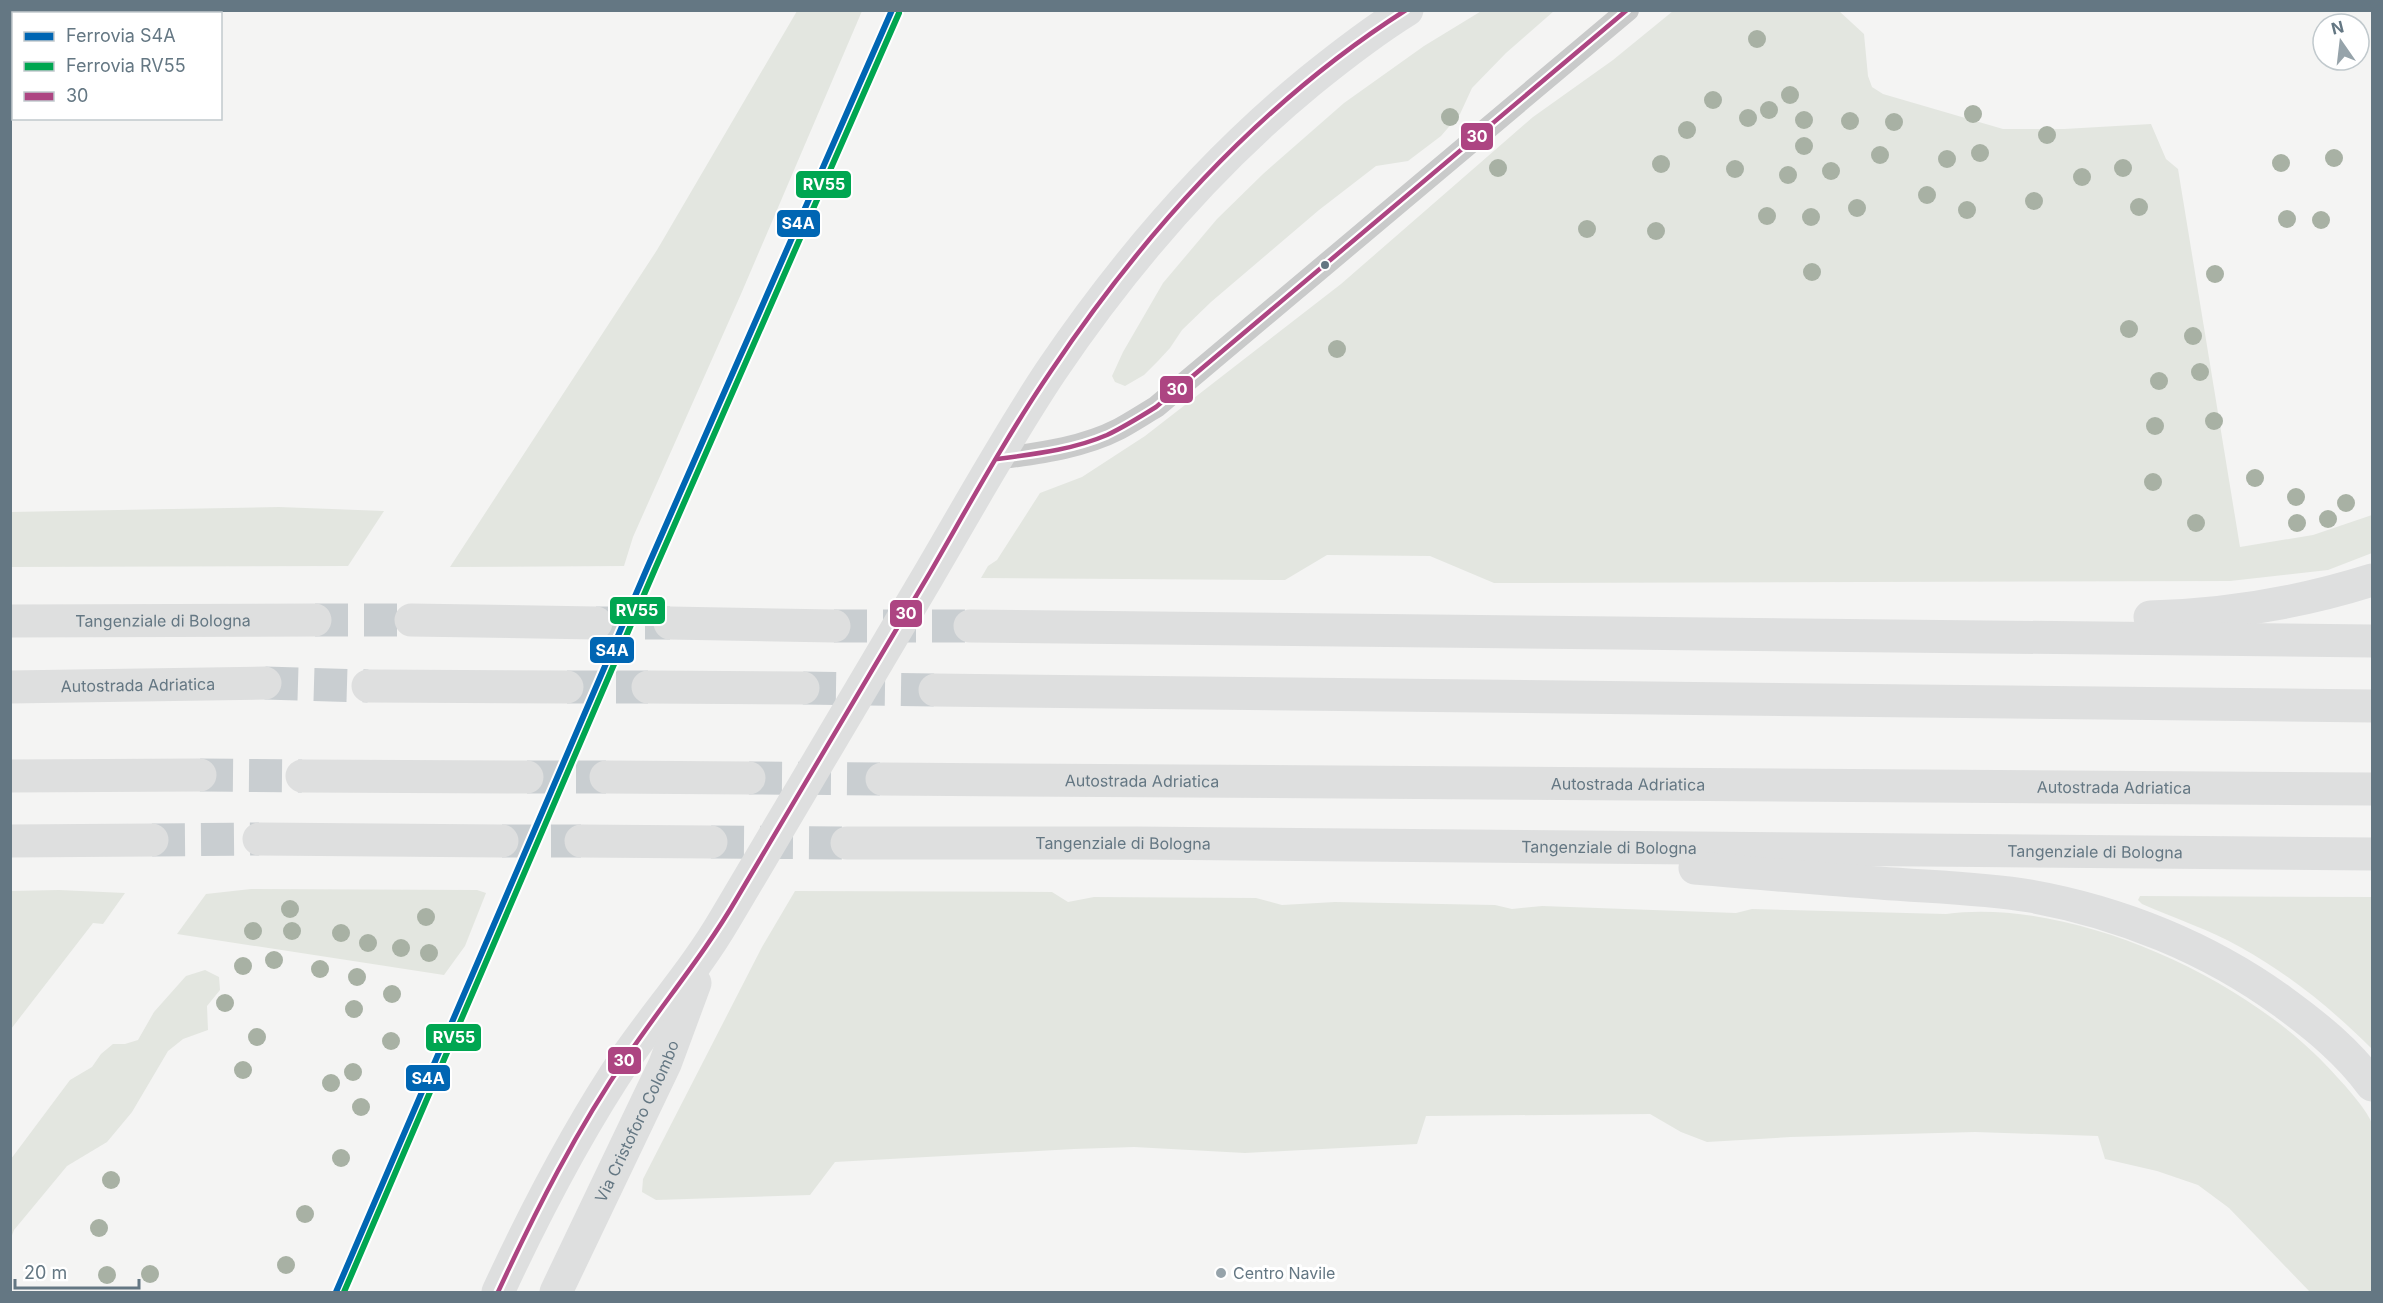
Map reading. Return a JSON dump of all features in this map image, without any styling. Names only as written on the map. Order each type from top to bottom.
[{"type":"main road","name":"Via Cristoforo Colombo","points":[[498,1293],[548,1188],[600,1098],[709,947],[1048,374],[1089,316],[1204,178],[1278,108],[1364,39],[1407,10]]},
{"type":"main road","points":[[1465,632],[2198,616],[2290,603],[2373,580]]},
{"type":"main road","name":"Tangenziale di Bologna","points":[[10,621],[315,620]]},
{"type":"main road","points":[[411,620],[596,623]]},
{"type":"main road","points":[[670,623],[834,626]]},
{"type":"main road","points":[[970,626],[2373,641]]},
{"type":"main road","name":"Autostrada Adriatica","points":[[10,687],[265,683]]},
{"type":"main road","points":[[368,686],[567,687]]},
{"type":"main road","points":[[648,687],[803,688]]},
{"type":"main road","points":[[935,690],[2373,706]]},
{"type":"main road","points":[[10,776],[200,775]]},
{"type":"main road","points":[[302,776],[527,777]]},
{"type":"main road","points":[[606,777],[749,778]]},
{"type":"main road","name":"Autostrada Adriatica","points":[[882,779],[2373,789]]},
{"type":"main road","points":[[259,839],[502,841]]},
{"type":"main road","points":[[10,841],[152,840]]},
{"type":"main road","points":[[581,841],[711,842]]},
{"type":"main road","name":"Tangenziale di Bologna","points":[[847,843],[2373,854]]},
{"type":"main road","points":[[1418,846],[1990,891],[2052,901],[2129,922],[2203,952],[2231,968],[2262,986],[2320,1029],[2373,1085]]},
{"type":"main road","name":"Via Cristoforo Colombo","points":[[556,1293],[665,1064],[709,947]]},
{"type":"lane","points":[[997,459],[1050,451],[1089,441],[1120,429],[1156,407],[1628,10]]},
{"type":"shaded area","points":[[1483,10],[1554,11],[1506,53],[1472,88],[1460,114],[1441,136],[1408,161],[1376,166],[1319,210],[1211,302],[1182,330],[1170,348],[1144,375],[1125,386],[1115,382],[1112,376],[1123,352],[1163,283],[1217,219],[1263,174],[1344,103],[1424,46]]},
{"type":"shaded area","points":[[797,11],[862,11],[741,294],[633,537],[624,566],[450,567],[657,250]]},
{"type":"shaded area","points":[[1673,11],[1839,11],[1864,34],[1868,76],[1872,87],[1883,94],[2003,129],[2064,129],[2151,124],[2166,159],[2178,169],[2240,547],[2313,535],[2372,515],[2372,553],[2328,570],[2230,581],[1494,583],[1430,556],[1327,555],[1285,580],[981,578],[988,566],[997,560],[1040,493],[1082,477],[1145,436],[1341,284],[1533,117],[1613,60]]},
{"type":"shaded area","points":[[279,507],[384,511],[348,566],[11,567],[11,512]]},
{"type":"shaded area","points":[[251,889],[477,890],[486,893],[465,946],[444,975],[177,934],[206,894]]},
{"type":"shaded area","points":[[59,890],[125,893],[103,924],[93,923],[11,1029],[11,891]]},
{"type":"shaded area","points":[[795,891],[1052,892],[1068,902],[1094,897],[1256,898],[1282,905],[1335,902],[1495,905],[1512,909],[1542,906],[1736,913],[1752,909],[1946,914],[1996,912],[2049,919],[2104,933],[2158,953],[2211,979],[2259,1009],[2302,1042],[2346,1086],[2367,1114],[2373,1129],[2372,1292],[2310,1292],[2229,1208],[2198,1185],[2157,1171],[2105,1159],[2098,1136],[1975,1132],[1791,1137],[1707,1142],[1681,1132],[1650,1114],[1426,1116],[1417,1144],[1245,1153],[1134,1147],[835,1162],[810,1195],[656,1200],[642,1192],[643,1179],[762,947]]},
{"type":"shaded area","points":[[2140,896],[2372,897],[2372,1049],[2342,1020],[2276,969],[2228,941],[2142,904],[2138,900]]},
{"type":"shaded area","points":[[205,970],[219,977],[220,990],[207,1006],[208,1030],[183,1039],[168,1051],[132,1112],[107,1142],[67,1166],[14,1230],[11,1238],[11,1159],[70,1080],[92,1067],[101,1054],[113,1044],[125,1044],[138,1040],[154,1012],[186,976]]},
{"type":"tunnel","points":[[315,620],[411,620]]},
{"type":"tunnel","points":[[596,623],[670,623]]},
{"type":"tunnel","points":[[834,626],[970,626]]},
{"type":"tunnel","points":[[265,683],[368,686]]},
{"type":"tunnel","points":[[567,687],[648,687]]},
{"type":"tunnel","points":[[803,688],[935,690]]},
{"type":"tunnel","points":[[200,775],[302,776]]},
{"type":"tunnel","points":[[527,777],[606,777]]},
{"type":"tunnel","points":[[749,778],[882,779]]},
{"type":"tunnel","points":[[152,840],[259,839]]},
{"type":"tunnel","points":[[502,841],[581,841]]},
{"type":"tunnel","points":[[711,842],[847,843]]},
{"type":"rail line","name":"S4A","points":[[336,1292],[648,566],[892,10]]},
{"type":"rail line","name":"RV55","points":[[344,1292],[655,569],[899,13]]},
{"type":"transit line","name":"30","points":[[498,1292],[542,1200],[609,1083],[725,918],[1003,447],[1034,396],[1087,319],[1167,219],[1256,127],[1303,85],[1406,10]]},
{"type":"transit line","name":"30","points":[[997,459],[1053,451],[1094,440],[1120,429],[1156,407],[1627,10]]},
{"type":"place","name":"Centro Navile","points":[[1221,1273]]}]
